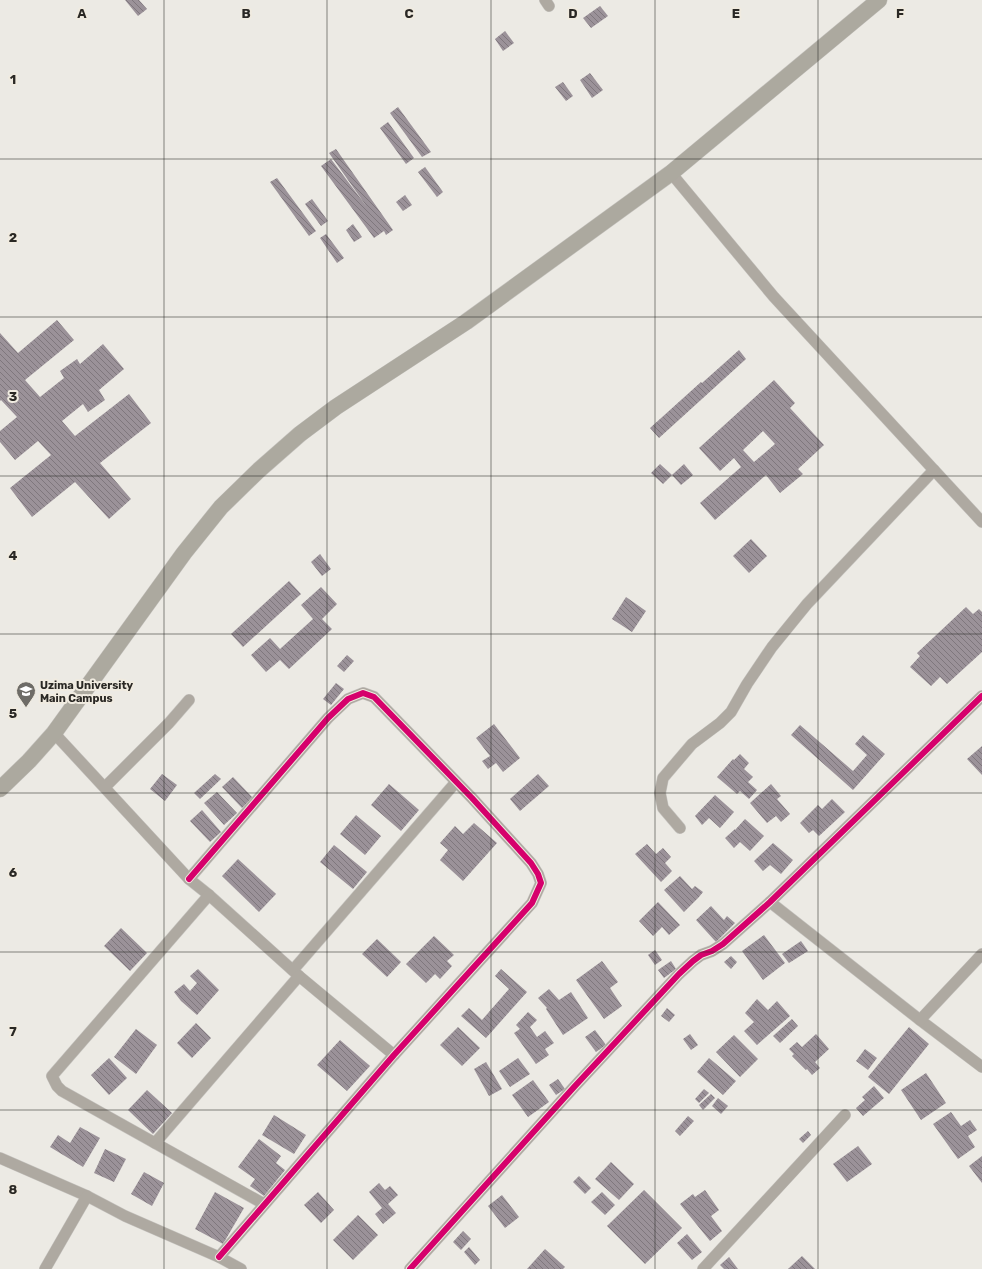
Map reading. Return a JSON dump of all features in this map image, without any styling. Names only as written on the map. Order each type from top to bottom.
[{"type":"main road","points":[[0,789],[29,761],[54,733],[184,553],[221,507],[259,470],[300,434],[336,407],[466,322],[671,173],[879,0]]},
{"type":"street","points":[[671,173],[774,297],[982,522]]},
{"type":"street","points":[[680,828],[663,808],[660,793],[663,778],[692,744],[720,723],[731,712],[747,684],[772,647],[807,604],[934,470]]},
{"type":"street","points":[[189,879],[328,718],[348,699],[363,693],[374,697],[456,782],[531,863],[538,874],[541,883],[532,903],[394,1055],[218,1257]]},
{"type":"street","points":[[410,1269],[434,1244],[481,1189],[679,974],[701,955],[712,951],[722,944],[770,902],[982,696]]},
{"type":"street","points":[[105,787],[169,723],[189,700]]},
{"type":"street","points":[[54,733],[189,879],[296,973],[394,1055]]},
{"type":"street","points":[[155,1143],[456,782]]},
{"type":"street","points":[[209,895],[52,1076],[57,1086],[62,1091],[264,1204]]},
{"type":"street","points":[[770,902],[982,1067]]},
{"type":"street","points":[[920,1020],[982,954]]},
{"type":"street","points":[[703,1269],[845,1115]]},
{"type":"street","points":[[0,1158],[86,1196],[125,1216],[218,1257],[241,1269]]},
{"type":"street","points":[[45,1269],[86,1196]]},
{"type":"building","points":[[125,0],[139,0],[147,9],[138,16]]},
{"type":"building","points":[[600,6],[608,16],[591,28],[583,18]]},
{"type":"building","points":[[505,31],[514,43],[503,51],[495,39]]},
{"type":"building","points":[[590,73],[603,90],[592,98],[580,80]]},
{"type":"building","points":[[563,82],[573,96],[566,101],[555,87]]},
{"type":"building","points":[[398,107],[431,152],[422,157],[390,113]]},
{"type":"building","points":[[388,122],[414,158],[406,164],[380,128]]},
{"type":"building","points":[[336,149],[393,230],[386,235],[384,231],[374,238],[321,166],[331,159],[367,207],[329,153]]},
{"type":"building","points":[[425,167],[443,192],[437,197],[418,172]]},
{"type":"building","points":[[277,178],[316,231],[309,236],[270,182]]},
{"type":"building","points":[[405,195],[412,205],[403,211],[396,202]]},
{"type":"building","points":[[312,199],[328,221],[321,226],[305,204]]},
{"type":"building","points":[[353,224],[362,237],[354,242],[346,230]]},
{"type":"building","points":[[326,234],[344,258],[337,263],[320,238]]},
{"type":"building","points":[[57,320],[74,340],[25,380],[40,397],[64,378],[60,371],[77,359],[80,364],[103,344],[124,369],[99,390],[105,400],[88,412],[83,404],[62,421],[75,436],[129,394],[151,423],[100,463],[131,499],[109,519],[75,482],[32,517],[10,488],[51,455],[38,441],[15,460],[0,442],[0,431],[17,417],[1,400],[0,401],[0,333],[18,353]]},
{"type":"building","points":[[739,350],[746,359],[659,438],[650,428]]},
{"type":"building","points":[[774,380],[795,403],[790,408],[824,445],[798,469],[803,474],[780,493],[766,475],[715,520],[700,503],[741,467],[734,458],[720,471],[699,448]],"holes":[[[763,431],[775,444],[754,462],[743,450]]]},
{"type":"building","points":[[660,464],[672,475],[663,484],[651,473]]},
{"type":"building","points":[[684,464],[693,475],[681,485],[672,475]]},
{"type":"building","points":[[751,539],[767,556],[749,573],[733,556]]},
{"type":"building","points":[[320,554],[331,569],[322,576],[311,562]]},
{"type":"building","points":[[289,581],[301,594],[243,647],[231,634]]},
{"type":"building","points":[[321,587],[337,604],[322,619],[332,629],[289,669],[280,660],[266,672],[251,655],[270,638],[280,649],[313,619],[301,605]]},
{"type":"building","points":[[626,597],[646,611],[632,632],[612,619]]},
{"type":"building","points":[[966,607],[973,614],[979,609],[982,612],[982,652],[947,684],[940,677],[931,686],[910,667],[920,656],[917,653]]},
{"type":"building","points":[[347,655],[354,661],[344,672],[337,666]]},
{"type":"building","points":[[336,683],[344,689],[331,705],[323,699]]},
{"type":"building","points":[[494,724],[520,758],[503,772],[496,763],[488,769],[482,761],[490,756],[476,738]]},
{"type":"building","points":[[800,725],[853,771],[867,755],[855,744],[863,735],[885,754],[853,790],[791,735]]},
{"type":"building","points":[[982,746],[982,775],[967,759]]},
{"type":"building","points":[[740,754],[749,763],[744,769],[753,777],[748,782],[757,790],[749,799],[740,791],[737,794],[717,777],[733,759],[734,760]]},
{"type":"building","points":[[162,774],[177,785],[165,801],[150,789]]},
{"type":"building","points":[[215,774],[221,779],[200,799],[194,793]]},
{"type":"building","points":[[538,774],[549,786],[520,811],[510,799]]},
{"type":"building","points":[[233,777],[253,798],[242,808],[222,787]]},
{"type":"building","points":[[389,784],[419,810],[401,831],[371,805]]},
{"type":"building","points":[[771,784],[781,796],[777,799],[790,814],[781,822],[776,816],[767,823],[750,803]]},
{"type":"building","points":[[217,792],[237,813],[224,825],[204,803]]},
{"type":"building","points":[[715,795],[734,812],[720,828],[709,818],[702,825],[695,816]]},
{"type":"building","points":[[832,799],[845,812],[819,836],[813,830],[809,833],[800,823],[818,805],[822,809]]},
{"type":"building","points":[[202,810],[221,832],[210,842],[190,821]]},
{"type":"building","points":[[356,815],[381,836],[365,855],[340,834]]},
{"type":"building","points":[[745,819],[764,836],[750,851],[740,842],[734,848],[725,838]]},
{"type":"building","points":[[474,823],[497,843],[463,881],[440,860],[448,850],[440,843],[455,826],[463,834]]},
{"type":"building","points":[[773,843],[793,860],[781,874],[770,865],[763,871],[754,861]]},
{"type":"building","points":[[647,844],[656,854],[663,848],[671,857],[665,863],[672,871],[661,882],[635,854]]},
{"type":"building","points":[[334,845],[367,872],[353,889],[320,862]]},
{"type":"building","points":[[238,859],[276,894],[259,912],[222,876]]},
{"type":"building","points":[[680,876],[692,889],[695,886],[703,892],[684,912],[664,890]]},
{"type":"building","points":[[658,902],[680,925],[669,935],[662,927],[653,936],[639,921]]},
{"type":"building","points":[[711,906],[724,920],[727,916],[735,923],[716,942],[696,920]]},
{"type":"building","points":[[121,928],[147,953],[130,971],[104,946]]},
{"type":"building","points":[[764,935],[785,963],[763,980],[742,951]]},
{"type":"building","points":[[434,936],[454,955],[447,961],[452,966],[440,979],[435,974],[426,983],[406,964]]},
{"type":"building","points":[[377,939],[401,962],[387,977],[362,954]]},
{"type":"building","points":[[801,941],[808,951],[789,963],[782,954]]},
{"type":"building","points":[[655,950],[662,960],[655,965],[648,955]]},
{"type":"building","points":[[731,956],[737,962],[731,969],[724,962]]},
{"type":"building","points":[[602,961],[618,982],[610,988],[622,1006],[604,1019],[576,980]]},
{"type":"building","points":[[671,961],[676,969],[664,978],[658,970]]},
{"type":"building","points":[[198,969],[219,990],[197,1015],[181,1001],[174,992],[184,984],[190,991],[197,983],[190,976]]},
{"type":"building","points":[[501,969],[527,992],[486,1038],[461,1016],[469,1008],[482,1020],[509,989],[495,976]]},
{"type":"building","points":[[549,989],[559,1000],[571,992],[588,1018],[563,1035],[546,1009],[547,1008],[538,998]]},
{"type":"building","points":[[757,999],[768,1010],[777,1001],[790,1016],[757,1045],[744,1031],[754,1022],[745,1013]]},
{"type":"building","points":[[667,1008],[675,1015],[669,1022],[661,1016]]},
{"type":"building","points":[[528,1012],[537,1020],[530,1027],[537,1037],[545,1031],[554,1043],[545,1049],[549,1055],[536,1064],[514,1033],[520,1029],[516,1025]]},
{"type":"building","points":[[792,1019],[798,1026],[780,1043],[773,1036]]},
{"type":"building","points":[[196,1023],[211,1038],[192,1058],[177,1043]]},
{"type":"building","points":[[458,1027],[480,1048],[462,1066],[440,1045]]},
{"type":"building","points":[[909,1027],[929,1044],[889,1094],[868,1077]]},
{"type":"building","points":[[136,1029],[157,1045],[136,1074],[114,1057]]},
{"type":"building","points":[[595,1030],[606,1045],[596,1052],[585,1037]]},
{"type":"building","points":[[690,1034],[698,1045],[691,1050],[683,1039]]},
{"type":"building","points":[[816,1034],[829,1049],[815,1062],[820,1068],[812,1075],[792,1056],[794,1054],[789,1049],[797,1042],[802,1047]]},
{"type":"building","points":[[734,1035],[758,1059],[740,1077],[716,1052]]},
{"type":"building","points":[[340,1040],[370,1066],[347,1091],[317,1065]]},
{"type":"building","points":[[865,1049],[877,1058],[868,1070],[856,1061]]},
{"type":"building","points":[[109,1058],[127,1078],[109,1095],[91,1075]]},
{"type":"building","points":[[518,1058],[530,1074],[510,1087],[499,1071]]},
{"type":"building","points":[[709,1058],[736,1081],[723,1095],[697,1072]]},
{"type":"building","points":[[486,1062],[502,1089],[489,1096],[474,1069]]},
{"type":"building","points":[[926,1073],[946,1103],[921,1120],[901,1090]]},
{"type":"building","points":[[558,1079],[565,1089],[556,1095],[549,1085]]},
{"type":"building","points":[[533,1080],[549,1102],[528,1117],[512,1095]]},
{"type":"building","points":[[874,1086],[884,1098],[863,1116],[856,1108],[865,1100],[862,1097]]},
{"type":"building","points":[[704,1089],[709,1093],[699,1103],[695,1099]]},
{"type":"building","points":[[147,1090],[172,1113],[153,1134],[128,1110]]},
{"type":"building","points":[[711,1094],[715,1098],[703,1110],[699,1105]]},
{"type":"building","points":[[718,1098],[728,1106],[721,1114],[712,1106]]},
{"type":"building","points":[[951,1112],[961,1126],[970,1120],[977,1130],[968,1136],[975,1147],[958,1159],[933,1124]]},
{"type":"building","points":[[274,1115],[306,1135],[294,1154],[262,1135]]},
{"type":"building","points":[[688,1116],[694,1121],[680,1136],[675,1131]]},
{"type":"building","points":[[80,1127],[100,1138],[83,1167],[50,1147],[58,1135],[70,1143]]},
{"type":"building","points":[[808,1131],[811,1135],[803,1143],[799,1139]]},
{"type":"building","points":[[259,1139],[281,1156],[276,1163],[285,1170],[264,1196],[250,1186],[255,1179],[238,1167]]},
{"type":"building","points":[[858,1146],[872,1164],[847,1182],[833,1164]]},
{"type":"building","points":[[105,1149],[126,1159],[114,1182],[94,1173]]},
{"type":"building","points":[[982,1156],[982,1183],[969,1166]]},
{"type":"building","points":[[611,1162],[634,1184],[619,1200],[595,1179]]},
{"type":"building","points":[[144,1172],[164,1183],[152,1206],[131,1194]]},
{"type":"building","points":[[579,1176],[591,1188],[585,1194],[573,1182]]},
{"type":"building","points":[[379,1183],[385,1190],[390,1186],[398,1195],[388,1204],[396,1213],[383,1224],[375,1214],[382,1208],[369,1192]]},
{"type":"building","points":[[644,1190],[682,1228],[645,1264],[607,1226]]},
{"type":"building","points":[[705,1190],[719,1210],[711,1216],[722,1231],[710,1241],[680,1204],[693,1194],[695,1197]]},
{"type":"building","points":[[215,1192],[244,1208],[223,1244],[195,1229]]},
{"type":"building","points":[[318,1192],[334,1210],[321,1223],[304,1205]]},
{"type":"building","points":[[602,1192],[615,1205],[605,1215],[591,1202]]},
{"type":"building","points":[[502,1195],[519,1217],[505,1228],[488,1206]]},
{"type":"building","points":[[358,1215],[378,1235],[353,1260],[333,1240]]},
{"type":"building","points":[[463,1231],[471,1239],[461,1250],[453,1242]]},
{"type":"building","points":[[687,1234],[702,1252],[692,1260],[677,1243]]},
{"type":"building","points":[[469,1247],[480,1260],[475,1265],[464,1252]]},
{"type":"building","points":[[545,1249],[565,1267],[563,1269],[527,1269]]},
{"type":"building","points":[[802,1256],[815,1269],[788,1269]]},
{"type":"building","points":[[729,1257],[738,1269],[724,1269],[720,1265]]},
{"type":"cycle path","points":[[189,879],[328,718],[348,699],[363,693],[374,697],[472,798],[531,863],[538,874],[541,883],[532,903],[394,1055],[219,1257]]},
{"type":"cycle path","points":[[410,1269],[575,1086],[679,974],[701,955],[712,951],[723,944],[770,902],[982,696]]},
{"type":"place","name":"Uzima University Main Campus","points":[[26,708]]}]
